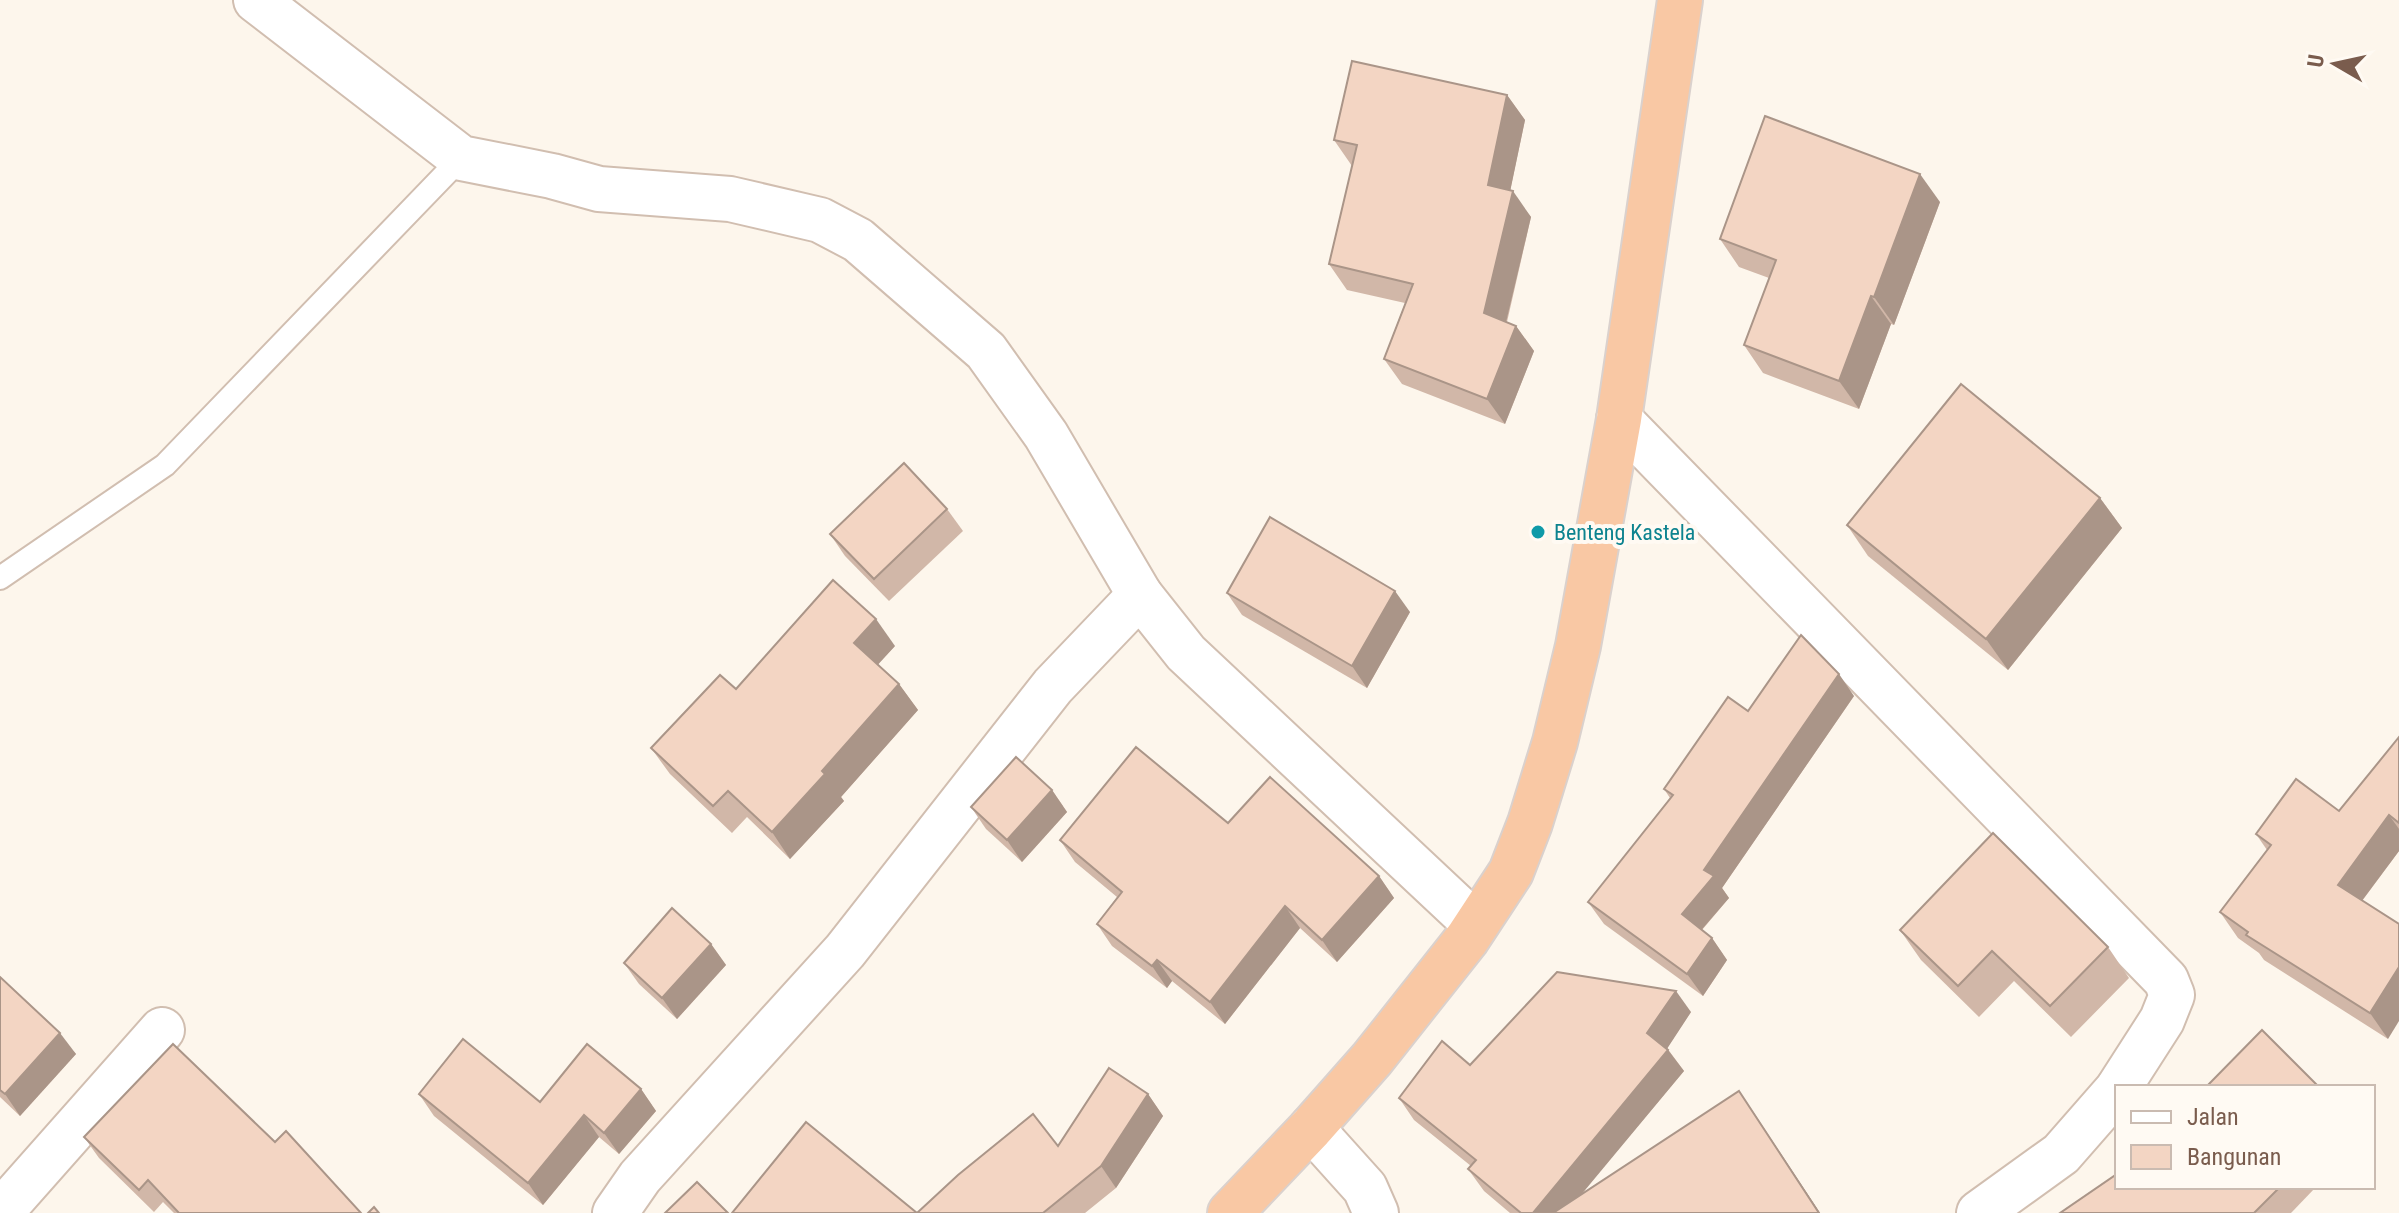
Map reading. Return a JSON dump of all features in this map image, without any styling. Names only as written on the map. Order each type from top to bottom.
[{"type":"highway","points":[[1230,1213],[1372,1059],[1467,939],[1511,872],[1530,823],[1555,742],[1578,646],[1619,419],[1680,0]]},
{"type":"street","points":[[256,0],[461,158],[599,189],[730,199],[820,220],[858,240],[986,351],[1046,435],[1140,595],[1186,653],[1475,924]]},
{"type":"street","points":[[1619,419],[2166,980],[2172,995],[2162,1020],[2121,1085]]},
{"type":"street","points":[[615,1213],[640,1177],[845,951],[1053,686],[1140,595]]},
{"type":"street","points":[[0,1213],[162,1030]]},
{"type":"street","points":[[1979,1213],[2061,1154],[2115,1092]]},
{"type":"street","points":[[1311,1128],[1365,1188],[1376,1213]]},
{"type":"lane","points":[[0,578],[165,465],[461,158]]},
{"type":"building","points":[[1352,61],[1507,95],[1488,185],[1513,191],[1484,313],[1516,326],[1487,399],[1384,359],[1413,284],[1329,264],[1357,145],[1334,140]]},
{"type":"building","points":[[1765,116],[1920,174],[1839,381],[1744,345],[1776,260],[1720,239]]},
{"type":"building","points":[[1961,384],[2100,498],[1986,639],[1847,525]]},
{"type":"building","points":[[904,463],[947,509],[874,579],[830,534]]},
{"type":"building","points":[[1270,517],[1395,591],[1352,666],[1227,593]]},
{"type":"building","points":[[833,580],[876,619],[854,643],[899,684],[822,771],[825,774],[772,832],[728,791],[713,806],[651,748],[720,675],[736,689]]},
{"type":"building","points":[[1801,635],[1839,674],[1704,870],[1714,876],[1682,914],[1712,938],[1687,974],[1588,902],[1673,795],[1664,789],[1728,697],[1748,711]]},
{"type":"building","points":[[2399,737],[2399,823],[2389,815],[2338,885],[2399,924],[2399,967],[2370,1013],[2246,935],[2248,932],[2220,912],[2271,845],[2256,834],[2296,779],[2339,811]]},
{"type":"building","points":[[1136,747],[1228,823],[1270,777],[1379,876],[1322,940],[1285,906],[1210,1002],[1157,960],[1152,966],[1097,924],[1122,892],[1060,840]]},
{"type":"building","points":[[1016,757],[1052,790],[1007,840],[971,807]]},
{"type":"building","points":[[1993,833],[2108,947],[2050,1006],[1992,951],[1958,986],[1900,930]]},
{"type":"building","points":[[672,908],[711,944],[662,998],[624,963]]},
{"type":"building","points":[[1557,972],[1676,991],[1647,1033],[1668,1050],[1533,1213],[1521,1213],[1468,1169],[1476,1160],[1399,1098],[1442,1041],[1470,1065]]},
{"type":"building","points":[[0,977],[60,1033],[5,1094],[0,1090]]},
{"type":"building","points":[[2262,1030],[2317,1085],[2208,1085]]},
{"type":"building","points":[[463,1039],[540,1102],[587,1044],[641,1089],[604,1133],[584,1115],[528,1183],[419,1094]]},
{"type":"building","points":[[173,1044],[275,1142],[286,1131],[361,1213],[179,1213],[148,1180],[139,1190],[84,1137]]},
{"type":"building","points":[[1109,1068],[1148,1094],[1101,1166],[1043,1213],[917,1213],[1033,1114],[1058,1146]]},
{"type":"building","points":[[1739,1091],[1819,1213],[1553,1213]]},
{"type":"building","points":[[806,1122],[917,1213],[732,1213]]},
{"type":"building","points":[[2115,1175],[2115,1189],[2278,1189],[2254,1213],[2060,1213]]},
{"type":"building","points":[[697,1182],[728,1213],[665,1213]]},
{"type":"place","name":"Benteng Kastela","points":[[1538,532]]}]
